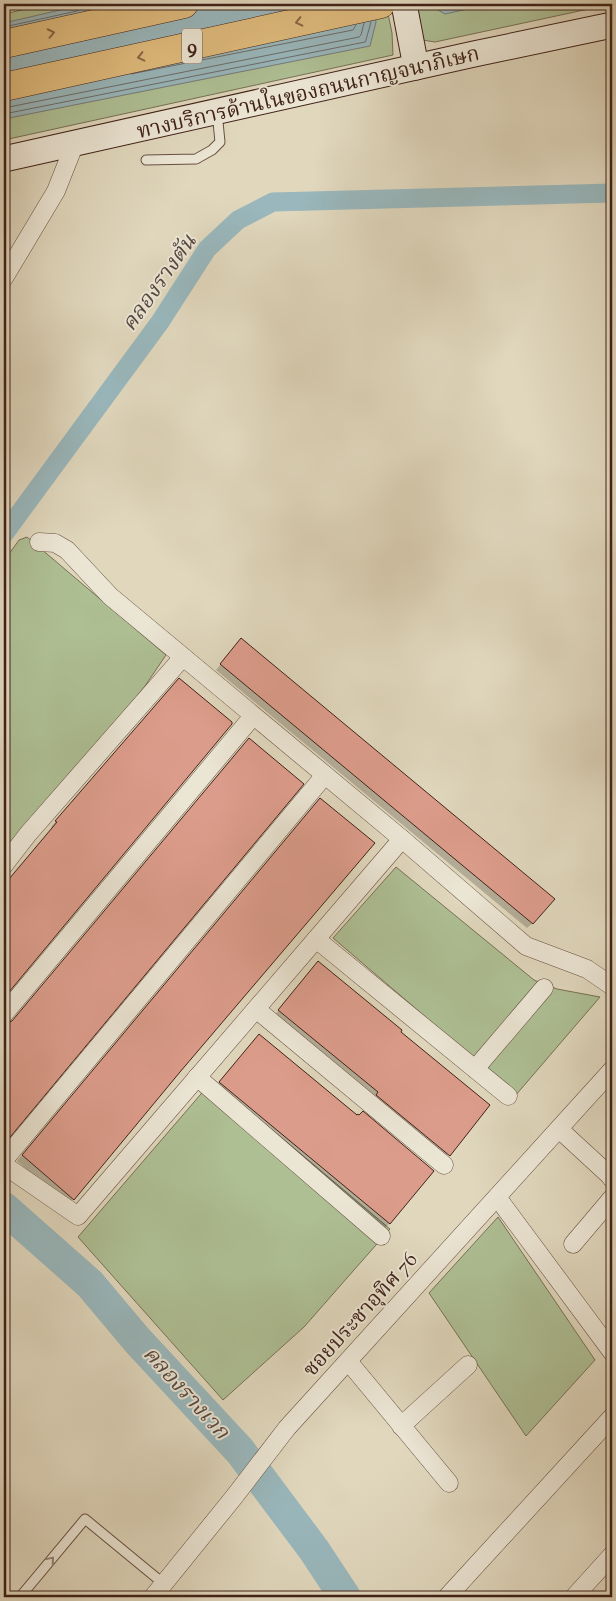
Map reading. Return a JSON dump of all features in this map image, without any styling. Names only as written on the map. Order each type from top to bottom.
[{"type":"highway","name":"9","points":[[4,44],[184,4]]},
{"type":"highway","name":"9","points":[[4,87],[381,4]]},
{"type":"main road","points":[[404,4],[416,68]]},
{"type":"main road","name":"ทางบริการด้านในของถนนกาญจนาภิเษก","points":[[4,159],[612,25]]},
{"type":"street","points":[[4,278],[56,191],[75,143]]},
{"type":"street","points":[[39,542],[55,543],[67,550],[110,596],[402,839],[526,946],[587,969],[612,986]]},
{"type":"street","points":[[4,865],[183,657]]},
{"type":"street","points":[[4,1014],[253,716]]},
{"type":"street","points":[[4,1160],[325,775]]},
{"type":"street","points":[[4,1166],[78,1216],[402,839]]},
{"type":"street","points":[[316,939],[508,1096]]},
{"type":"street","points":[[474,1069],[544,988]]},
{"type":"street","points":[[256,1009],[444,1164]]},
{"type":"street","name":"ซอยประชาอุทิศ 76","points":[[158,1591],[287,1428],[612,1070]]},
{"type":"street","points":[[197,1077],[381,1236]]},
{"type":"street","points":[[559,1129],[612,1179]]},
{"type":"street","points":[[497,1197],[612,1352]]},
{"type":"street","points":[[573,1244],[612,1198]]},
{"type":"street","points":[[348,1361],[450,1483]]},
{"type":"street","points":[[402,1426],[468,1366]]},
{"type":"street","points":[[447,1597],[612,1417]]},
{"type":"street","points":[[574,1597],[612,1555]]},
{"type":"lane","points":[[146,160],[196,158],[212,150],[220,142],[217,112]]},
{"type":"lane","points":[[20,1597],[85,1519],[158,1591]]},
{"type":"green space","points":[[48,4],[386,4],[392,33],[393,55],[4,140],[4,14]]},
{"type":"green space","points":[[417,4],[612,4],[435,42],[422,40]]},
{"type":"green space","points":[[27,537],[166,655],[145,686],[4,860],[4,561],[19,540]]},
{"type":"green space","points":[[396,867],[534,980],[557,989],[600,997],[515,1096],[469,1054],[333,938]]},
{"type":"green space","points":[[213,1080],[390,1229],[304,1327],[223,1400],[78,1237]]},
{"type":"green space","points":[[498,1217],[595,1360],[526,1436],[429,1293]]},
{"type":"water","points":[[86,4],[373,4],[376,22],[370,46],[4,119],[4,23]]},
{"type":"water","points":[[430,4],[490,4],[445,14]]},
{"type":"building","points":[[241,638],[555,899],[533,924],[220,664]]},
{"type":"building","points":[[179,678],[232,722],[232,724],[4,998],[4,885],[57,822],[55,821]]},
{"type":"building","points":[[249,738],[304,784],[6,1142],[4,1140],[4,1024],[12,1021]]},
{"type":"building","points":[[320,798],[375,843],[74,1200],[22,1155]]},
{"type":"building","points":[[318,961],[490,1105],[450,1156],[376,1095],[378,1092],[278,1010]]},
{"type":"building","points":[[259,1034],[357,1115],[363,1111],[434,1171],[390,1224],[219,1082]]},
{"type":"waterway","name":"คลองรางตัน","points":[[4,534],[160,322],[207,249],[238,220],[273,202],[612,193]]},
{"type":"waterway","name":"คลองรางเวก","points":[[4,1208],[90,1284],[137,1340],[240,1451],[314,1550],[345,1597]]}]
